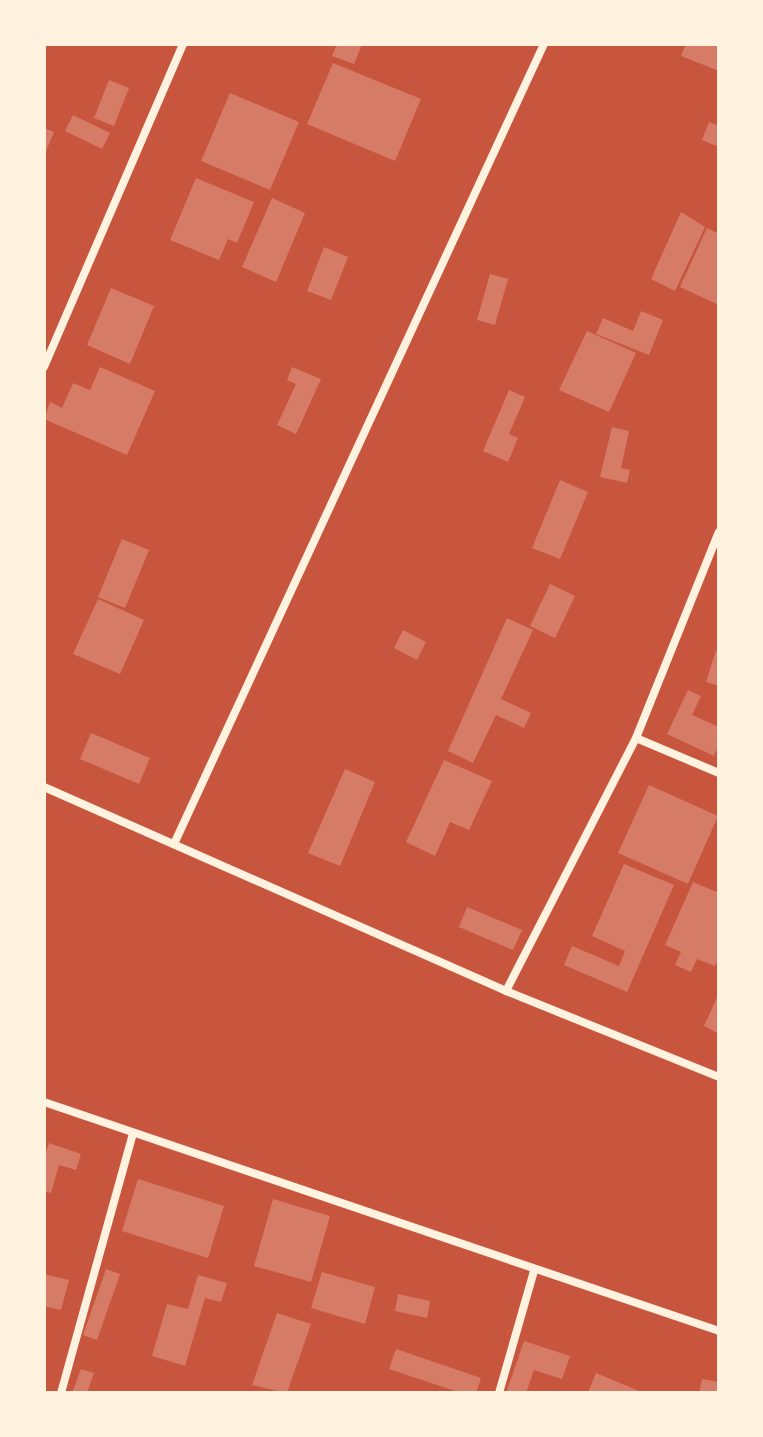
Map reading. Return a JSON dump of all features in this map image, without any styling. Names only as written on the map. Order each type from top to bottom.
[{"type":"street","points":[[44,367],[183,44]]},
{"type":"street","points":[[174,844],[544,44]]},
{"type":"street","points":[[506,991],[636,738],[719,532]]},
{"type":"street","points":[[636,738],[719,773]]},
{"type":"street","points":[[44,787],[506,991],[719,1077]]},
{"type":"street","points":[[44,1102],[133,1134],[265,1175],[534,1271],[719,1331]]},
{"type":"street","points":[[61,1393],[133,1134]]},
{"type":"street","points":[[499,1393],[534,1271]]},
{"type":"building","points":[[337,44],[362,44],[354,64],[332,56]]},
{"type":"building","points":[[686,44],[719,44],[719,71],[681,56]]},
{"type":"building","points":[[333,63],[421,99],[395,161],[307,124]]},
{"type":"building","points":[[109,80],[129,88],[114,126],[94,118]]},
{"type":"building","points":[[230,93],[299,122],[270,190],[201,161]]},
{"type":"building","points":[[73,115],[110,133],[102,149],[65,131]]},
{"type":"building","points":[[709,122],[719,126],[719,147],[702,140]]},
{"type":"building","points":[[44,128],[54,132],[44,156]]},
{"type":"building","points":[[196,178],[254,202],[237,243],[228,239],[219,260],[170,240]]},
{"type":"building","points":[[272,198],[305,213],[276,282],[242,267]]},
{"type":"building","points":[[681,212],[705,227],[675,291],[651,279]]},
{"type":"building","points":[[707,228],[719,234],[719,305],[680,287]]},
{"type":"building","points":[[324,247],[348,257],[331,300],[307,291]]},
{"type":"building","points":[[490,274],[508,279],[495,325],[477,320]]},
{"type":"building","points":[[111,288],[154,306],[130,364],[87,345]]},
{"type":"building","points":[[641,311],[663,320],[649,355],[596,334],[603,318],[633,331]]},
{"type":"building","points":[[587,331],[636,353],[609,412],[559,390]]},
{"type":"building","points":[[100,367],[155,391],[127,455],[44,419],[50,402],[62,408],[73,383],[90,390]]},
{"type":"building","points":[[292,367],[321,379],[296,434],[277,425],[296,384],[287,380]]},
{"type":"building","points":[[509,390],[525,397],[509,434],[518,438],[508,462],[483,451]]},
{"type":"building","points":[[612,427],[629,431],[621,468],[630,470],[627,483],[600,477]]},
{"type":"building","points":[[560,480],[588,492],[560,559],[532,548]]},
{"type":"building","points":[[122,539],[149,550],[125,608],[98,597]]},
{"type":"building","points":[[550,584],[575,596],[555,638],[530,626]]},
{"type":"building","points":[[98,599],[144,620],[120,674],[73,654]]},
{"type":"building","points":[[507,618],[533,630],[501,699],[531,713],[524,728],[496,715],[473,763],[448,751]]},
{"type":"building","points":[[403,630],[426,642],[417,660],[394,648]]},
{"type":"building","points":[[716,650],[719,651],[719,686],[706,682]]},
{"type":"building","points":[[688,690],[701,696],[692,715],[719,727],[719,744],[714,756],[667,734]]},
{"type":"building","points":[[91,733],[150,758],[139,784],[80,759]]},
{"type":"building","points":[[444,760],[492,781],[469,830],[450,822],[435,856],[406,842]]},
{"type":"building","points":[[345,769],[375,782],[340,866],[308,853]]},
{"type":"building","points":[[649,785],[718,816],[688,884],[618,853]]},
{"type":"building","points":[[624,864],[674,885],[627,992],[564,965],[572,946],[619,966],[625,951],[592,936]]},
{"type":"building","points":[[693,882],[719,893],[719,957],[715,966],[697,959],[691,972],[675,965],[681,952],[665,945]]},
{"type":"building","points":[[467,907],[522,930],[513,950],[459,927]]},
{"type":"building","points":[[719,993],[719,1034],[704,1026]]},
{"type":"building","points":[[49,1143],[81,1154],[76,1170],[59,1165],[51,1193],[44,1191],[44,1159]]},
{"type":"building","points":[[138,1179],[224,1206],[208,1258],[122,1231]]},
{"type":"building","points":[[273,1199],[330,1216],[311,1282],[254,1266]]},
{"type":"building","points":[[106,1269],[120,1274],[97,1340],[83,1335]]},
{"type":"building","points":[[322,1272],[375,1287],[365,1324],[311,1308]]},
{"type":"building","points":[[44,1274],[69,1280],[61,1310],[44,1306]]},
{"type":"building","points":[[198,1275],[227,1283],[221,1302],[205,1298],[185,1366],[152,1356],[167,1304],[188,1309]]},
{"type":"building","points":[[398,1294],[430,1301],[427,1318],[395,1311]]},
{"type":"building","points":[[277,1313],[311,1324],[287,1393],[252,1385]]},
{"type":"building","points":[[524,1341],[570,1356],[562,1379],[534,1370],[526,1393],[506,1393]]},
{"type":"building","points":[[396,1349],[481,1378],[476,1393],[461,1393],[389,1369]]},
{"type":"building","points":[[81,1369],[94,1373],[87,1393],[72,1393]]},
{"type":"building","points":[[596,1373],[644,1393],[588,1393]]},
{"type":"building","points":[[702,1379],[719,1382],[719,1393],[699,1393]]}]
